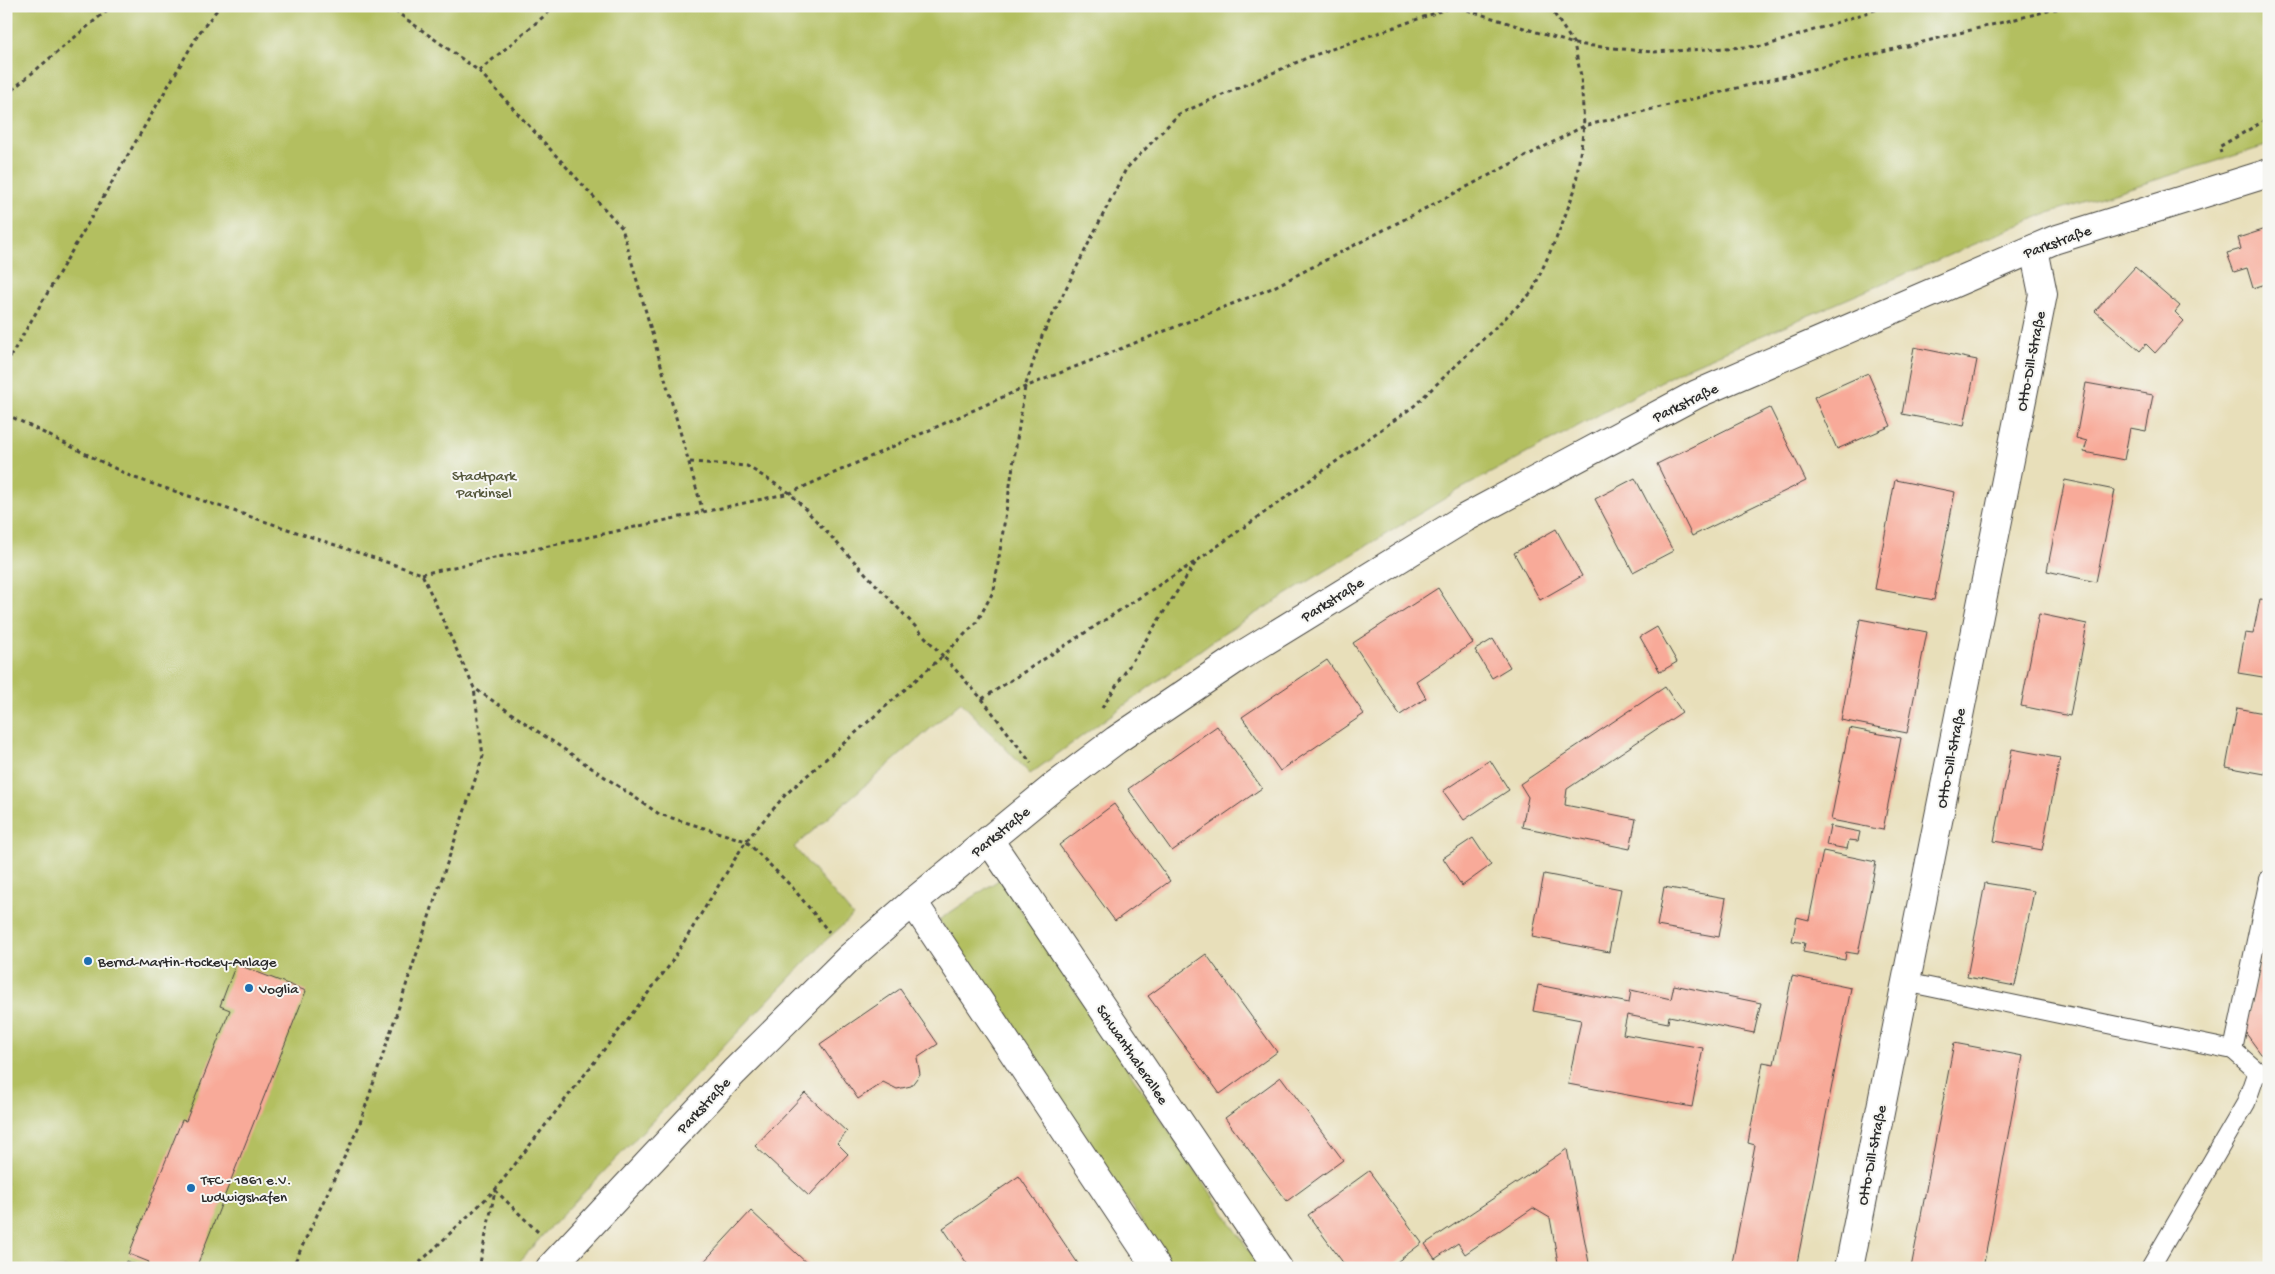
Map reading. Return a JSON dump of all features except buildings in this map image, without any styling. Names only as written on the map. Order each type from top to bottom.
[{"type":"street","name":"Parkstraße","points":[[550,1268],[734,1072],[850,957],[913,902],[1051,789],[1116,740],[1239,657],[1473,513],[1697,394],[2054,240],[2269,172]]},
{"type":"street","name":"Otto-Dill-Straße","points":[[1849,1268],[2043,294],[2034,249]]},
{"type":"street","name":"Schwanthalerallee","points":[[989,840],[1278,1268]]},
{"type":"street","points":[[913,902],[1157,1268]]},
{"type":"lane","points":[[2233,1050],[2269,878]]},
{"type":"lane","points":[[1905,982],[2233,1050],[2263,1072],[2150,1268]]},
{"type":"path","points":[[6,95],[112,6]]},
{"type":"path","points":[[6,364],[199,33],[220,6]]},
{"type":"path","points":[[388,6],[479,71],[622,228],[704,512]]},
{"type":"path","points":[[479,71],[556,6]]},
{"type":"path","points":[[414,1268],[495,1190],[669,966],[746,841],[786,794],[943,656],[977,622],[994,590],[1025,387],[1042,336],[1126,169],[1179,114],[1309,57],[1455,6],[1574,44],[1652,52],[1765,46],[1887,6]]},
{"type":"path","points":[[982,699],[1198,560],[1414,406],[1532,292],[1559,232],[1575,188],[1584,126],[1581,76],[1574,44],[1549,6]]},
{"type":"path","points":[[2043,6],[2045,12]]},
{"type":"path","points":[[6,414],[132,477],[422,574],[790,494],[1025,387],[1272,288],[1584,126],[2068,6]]},
{"type":"path","points":[[690,462],[747,466],[790,494],[982,699],[1051,789]]},
{"type":"path","points":[[1116,740],[1097,715],[1198,560]]},
{"type":"path","points":[[292,1268],[359,1126],[483,756],[474,688],[422,574]]},
{"type":"path","points":[[474,688],[659,814],[746,841],[792,888],[850,957]]},
{"type":"path","points":[[495,1190],[542,1236]]},
{"type":"path","points":[[476,1268],[480,1263],[495,1190]]},
{"type":"green space","name":"Stadtpark Parkinsel","points":[[6,6],[2269,6],[2269,145],[2045,214],[1686,368],[1457,491],[1225,632],[1030,774],[961,702],[794,847],[853,916],[826,940],[542,1236],[514,1268],[6,1268]]},
{"type":"green space","points":[[1000,879],[1261,1268],[1173,1268],[939,920]]},
{"type":"place","name":"Bernd-Martin-Hockey-Anlage","points":[[88,961]]},
{"type":"place","name":"Voglia","points":[[249,988]]},
{"type":"place","name":"TFC - 1861 e.V. Ludwigshafen","points":[[191,1188]]}]
